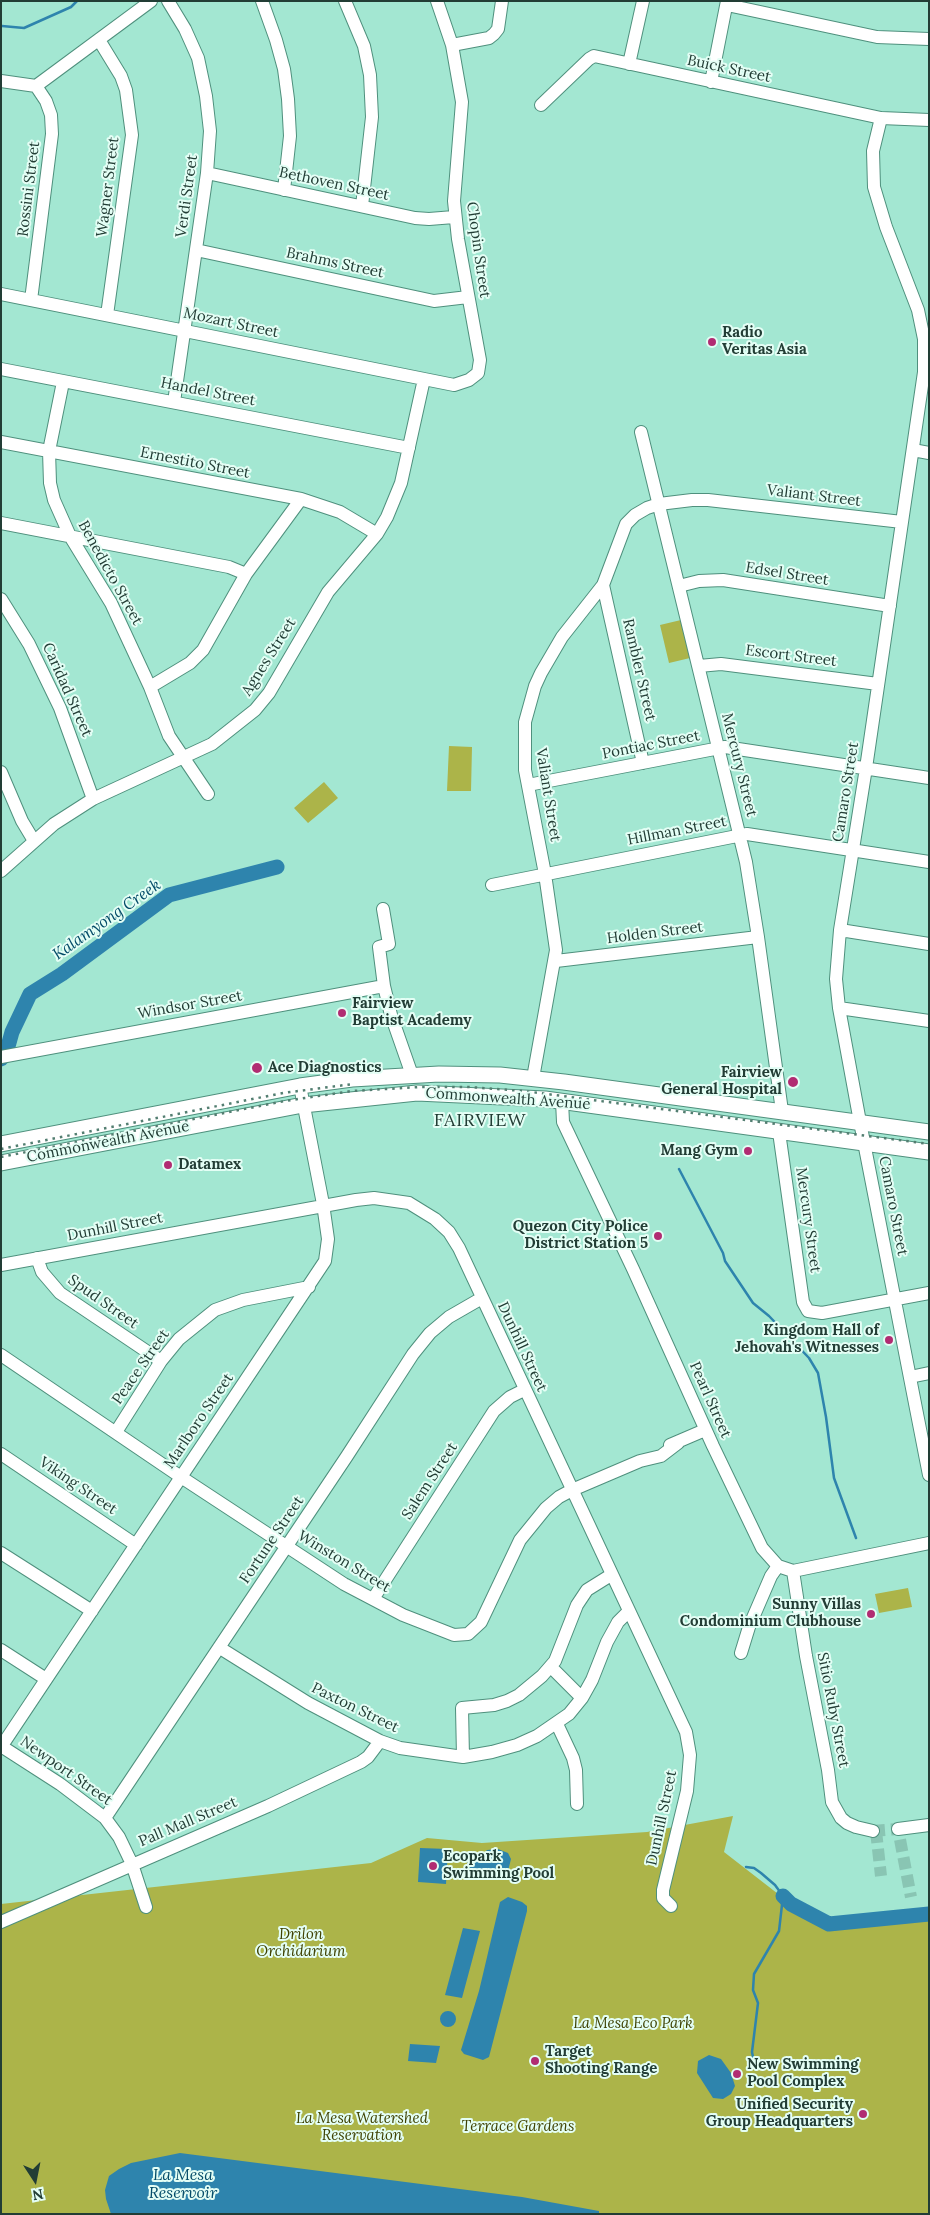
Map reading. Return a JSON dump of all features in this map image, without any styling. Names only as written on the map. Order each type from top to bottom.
[{"type":"main road","name":"Commonwealth Avenue","points":[[1,1144],[300,1086],[352,1079],[412,1075],[491,1075],[533,1078],[929,1132]]},
{"type":"main road","name":"Commonwealth Avenue","points":[[1,1163],[304,1104],[417,1093],[498,1095],[562,1101],[929,1152]]},
{"type":"street","points":[[1,81],[36,86],[151,1]]},
{"type":"street","name":"Verdi Street","points":[[168,1],[192,42],[202,75],[210,131],[208,173],[174,402]]},
{"type":"street","points":[[262,1],[284,69],[288,99],[290,136],[284,190]]},
{"type":"street","points":[[345,1],[364,46],[370,75],[372,117],[362,206]]},
{"type":"street","name":"Chopin Street","points":[[437,1],[452,45],[462,110],[455,169],[454,217],[480,360],[478,372],[463,384],[454,385]]},
{"type":"street","points":[[452,45],[489,38],[494,34],[498,29],[502,1]]},
{"type":"street","points":[[629,64],[643,1]]},
{"type":"street","points":[[711,82],[727,3],[876,37],[929,40]]},
{"type":"street","name":"Wagner Street","points":[[99,40],[126,90],[132,135],[107,315]]},
{"type":"street","name":"Buick Street","points":[[541,105],[591,57],[881,118],[929,120]]},
{"type":"street","name":"Rossini Street","points":[[31,300],[52,134],[49,108],[36,86]]},
{"type":"street","name":"Camaro Street","points":[[881,118],[873,151],[874,187],[886,227],[918,310],[924,339],[924,372],[866,768],[840,930],[836,979],[839,1008],[864,1144],[894,1300],[927,1455],[929,1475]]},
{"type":"street","name":"Bethoven Street","points":[[208,173],[415,218],[454,217]]},
{"type":"street","name":"Brahms Street","points":[[196,250],[434,301],[468,297]]},
{"type":"street","name":"Mozart Street","points":[[1,294],[454,385]]},
{"type":"street","name":"Handel Street","points":[[1,369],[409,448]]},
{"type":"street","name":"Agnes Street","points":[[1,871],[54,824],[93,799],[212,744],[234,728],[269,693],[328,592],[377,534],[396,497],[424,379]]},
{"type":"street","name":"Benedicto Street","points":[[63,382],[49,451],[50,483],[62,519],[70,536],[112,603],[150,687],[169,736],[208,794]]},
{"type":"street","name":"Mercury Street","points":[[641,432],[699,666],[717,748],[740,835],[758,937],[782,1111]]},
{"type":"street","name":"Ernestito Street","points":[[1,442],[301,499],[340,512],[377,534]]},
{"type":"street","points":[[913,450],[929,453]]},
{"type":"street","points":[[150,687],[190,663],[203,650],[246,574],[301,499]]},
{"type":"street","name":"Valiant Street","points":[[533,1078],[556,960],[554,926],[524,758],[525,722],[535,686],[552,652],[602,585],[626,524],[634,515],[659,504],[708,500],[902,522]]},
{"type":"street","points":[[1,523],[229,567],[246,574]]},
{"type":"street","name":"Edsel Street","points":[[679,586],[723,580],[890,606]]},
{"type":"street","name":"Rambler Street","points":[[602,585],[643,763]]},
{"type":"street","name":"Caridad Street","points":[[1,600],[29,644],[60,708],[93,799]]},
{"type":"street","name":"Escort Street","points":[[699,666],[721,664],[878,684]]},
{"type":"street","name":"Pontiac Street","points":[[528,785],[717,748],[733,748],[929,778]]},
{"type":"street","points":[[1,772],[22,821],[34,841]]},
{"type":"street","name":"Hillman Street","points":[[492,885],[740,835],[761,835],[929,862]]},
{"type":"street","points":[[383,909],[389,944],[379,947],[384,986],[391,1015],[412,1075]]},
{"type":"street","points":[[840,930],[929,944]]},
{"type":"street","name":"Holden Street","points":[[556,960],[758,937]]},
{"type":"street","name":"Windsor Street","points":[[1,1057],[384,986]]},
{"type":"street","points":[[839,1008],[929,1021]]},
{"type":"street","name":"Marlboro Street","points":[[1,1746],[325,1261],[328,1239],[323,1204],[300,1086]]},
{"type":"street","name":"Pearl Street","points":[[562,1101],[563,1122],[633,1268],[705,1430],[762,1548],[778,1566]]},
{"type":"street","name":"Mercury Street","points":[[779,1132],[803,1302],[808,1311],[822,1313],[894,1300]]},
{"type":"street","name":"Dunhill Street","points":[[1,1265],[323,1204],[374,1198],[410,1203],[422,1210],[449,1232],[459,1248],[628,1612],[684,1725],[689,1745],[689,1774],[686,1798],[663,1890],[663,1898],[671,1906]]},
{"type":"street","name":"Spud Street","points":[[37,1258],[42,1272],[60,1293],[161,1361]]},
{"type":"street","name":"Peace Street","points":[[116,1432],[161,1361],[179,1339],[215,1310],[244,1300],[309,1287]]},
{"type":"street","points":[[894,1300],[929,1293]]},
{"type":"street","name":"Fortune Street","points":[[105,1818],[220,1648],[413,1354],[430,1333],[442,1322],[482,1298]]},
{"type":"street","name":"Winston Street","points":[[1,1355],[287,1547],[373,1599],[403,1615],[448,1634],[468,1634],[481,1622],[520,1540],[546,1508],[572,1490],[640,1461],[658,1449],[678,1443],[705,1430]]},
{"type":"street","points":[[910,1377],[929,1373]]},
{"type":"street","name":"Salem Street","points":[[373,1599],[494,1411],[524,1390]]},
{"type":"street","name":"Viking Street","points":[[1,1454],[136,1545]]},
{"type":"street","points":[[741,1653],[748,1627],[771,1576],[778,1566],[793,1571],[929,1543]]},
{"type":"street","points":[[1,1552],[92,1611]]},
{"type":"street","name":"Sitio Ruby Street","points":[[793,1571],[832,1802],[840,1818],[856,1827],[873,1830]]},
{"type":"street","points":[[463,1757],[462,1708],[494,1705],[507,1701],[518,1695],[551,1667],[577,1605],[587,1590],[612,1575]]},
{"type":"street","name":"Paxton Street","points":[[220,1648],[308,1703],[380,1741],[408,1749],[463,1757],[517,1745],[557,1724],[569,1714],[582,1698],[592,1680],[618,1622],[628,1612]]},
{"type":"street","points":[[1,1650],[46,1679]]},
{"type":"street","points":[[551,1667],[582,1698]]},
{"type":"street","points":[[557,1724],[573,1758],[576,1770],[577,1804]]},
{"type":"street","name":"Pall Mall Street","points":[[1,1922],[268,1806],[361,1762],[368,1757],[380,1741]]},
{"type":"street","name":"Newport Street","points":[[1,1746],[60,1784],[105,1818],[119,1837],[132,1864],[146,1907]]},
{"type":"street","points":[[898,1830],[929,1826]]},
{"type":"green space","points":[[681,620],[690,658],[669,663],[660,625]]},
{"type":"green space","points":[[449,746],[472,747],[471,791],[447,791]]},
{"type":"green space","points":[[324,782],[338,798],[308,823],[294,808]]},
{"type":"green space","points":[[908,1588],[912,1607],[879,1613],[875,1594]]},
{"type":"green space","name":"La Mesa Eco Park","points":[[733,1816],[724,1852],[791,1904],[829,1924],[929,1914],[929,2214],[1,2214],[1,1904],[371,1863],[427,1838],[482,1843],[647,1832]]},
{"type":"water","name":"Ecopark Swimming Pool","points":[[420,1848],[448,1849],[446,1884],[418,1882]]},
{"type":"water","points":[[498,1849],[508,1853],[511,1859],[508,1871],[502,1875],[488,1876],[480,1871],[476,1875],[471,1875],[467,1871],[467,1863],[471,1858],[478,1860],[487,1850]]},
{"type":"water","points":[[508,1897],[522,1902],[527,1906],[527,1911],[489,2057],[483,2060],[464,2054],[461,2050],[479,1991],[500,1902]]},
{"type":"water","points":[[463,1928],[480,1931],[462,1998],[445,1995]]},
{"type":"water","points":[[445,2011],[451,2011],[456,2016],[454,2025],[445,2027],[440,2022],[440,2016]]},
{"type":"water","points":[[410,2044],[440,2046],[436,2063],[408,2061]]},
{"type":"water","points":[[709,2055],[721,2059],[731,2073],[735,2086],[731,2094],[723,2099],[713,2098],[697,2073],[698,2061]]},
{"type":"water","name":"La Mesa Reservoir","points":[[180,2153],[522,2197],[599,2211],[599,2214],[111,2214],[105,2190],[109,2176],[131,2163]]},
{"type":"waterway","points":[[2,26],[24,28],[71,7],[77,1]]},
{"type":"waterway","name":"Kalamyong Creek","points":[[1,1059],[7,1050],[12,1032],[30,994],[62,974],[169,895],[277,867]]},
{"type":"waterway","points":[[679,1169],[723,1253],[725,1261],[753,1303],[769,1316],[809,1358],[818,1373],[834,1478],[856,1538]]},
{"type":"waterway","points":[[746,1867],[754,1868],[761,1873],[775,1885],[783,1896],[779,1931],[754,1974],[753,1990],[758,2003],[752,2052],[755,2067]]},
{"type":"waterway","points":[[783,1896],[791,1904],[829,1924],[929,1914]]},
{"type":"tunnel","points":[[873,1831],[898,1829],[911,1897]]},
{"type":"tunnel","points":[[876,1831],[881,1876]]},
{"type":"railway","points":[[1,1149],[283,1093],[353,1084]]},
{"type":"railway","points":[[1,1157],[285,1101],[352,1091],[420,1087],[469,1087],[524,1091],[929,1144]]},
{"type":"place","name":"Radio Veritas Asia","points":[[712,342]]},
{"type":"place","name":"Fairview Baptist Academy","points":[[342,1013]]},
{"type":"place","name":"Ace Diagnostics","points":[[257,1068]]},
{"type":"place","name":"Fairview General Hospital","points":[[793,1082]]},
{"type":"place","name":"Mang Gym","points":[[748,1151]]},
{"type":"place","name":"Datamex","points":[[168,1165]]},
{"type":"place","name":"Quezon City Police District Station 5","points":[[658,1236]]},
{"type":"place","name":"Kingdom Hall of Jehovah's Witnesses","points":[[889,1340]]},
{"type":"place","name":"Sunny Villas Condominium Clubhouse","points":[[871,1614]]},
{"type":"place","name":"Ecopark Swimming Pool","points":[[433,1866]]},
{"type":"place","name":"Target Shooting Range","points":[[535,2061]]},
{"type":"place","name":"New Swimming Pool Complex","points":[[737,2074]]},
{"type":"place","name":"Unified Security Group Headquarters","points":[[863,2114]]},
{"type":"district","name":"FAIRVIEW","points":[[480,1121]]},
{"type":"park label","name":"Drilon Orchidarium","points":[[301,1944]]},
{"type":"park label","name":"Terrace Gardens","points":[[518,2127]]},
{"type":"park label","name":"La Mesa Watershed Reservation","points":[[362,2128]]}]
